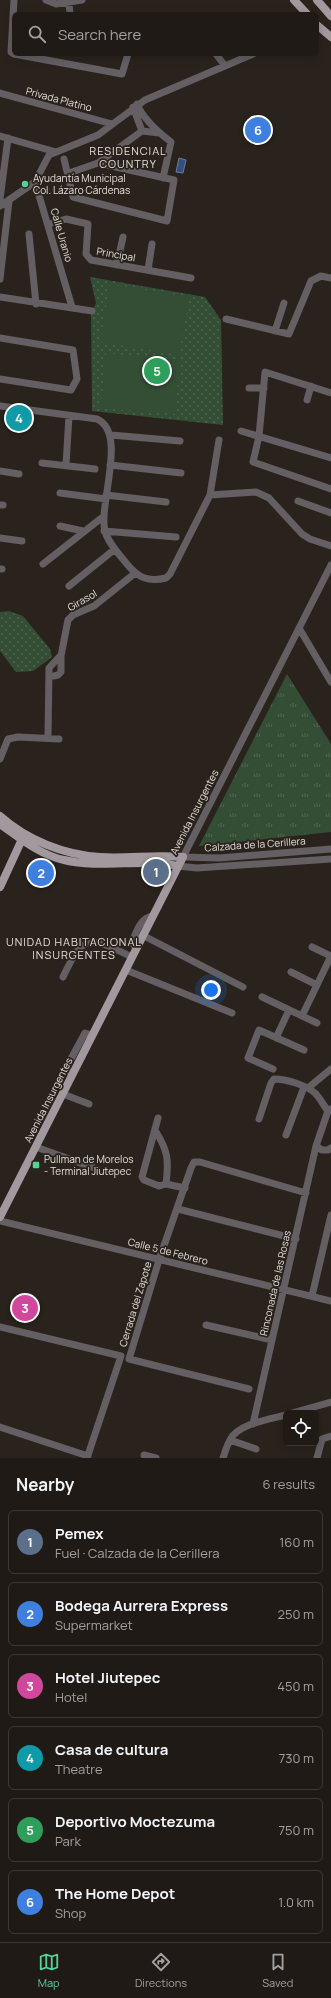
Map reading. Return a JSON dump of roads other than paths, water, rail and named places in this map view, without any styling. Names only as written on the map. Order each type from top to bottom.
[{"type":"main road","points":[[294,0],[304,12]]},
{"type":"main road","points":[[318,0],[329,13]]},
{"type":"main road","points":[[319,27],[330,37]]},
{"type":"main road","name":"Calzada de la Cerillera","points":[[1,820],[24,836],[42,852],[73,862],[108,864],[148,863],[178,866]]},
{"type":"main road","points":[[0,887],[24,836]]},
{"type":"main road","name":"Calzada de la Cerillera","points":[[24,836],[65,852],[100,857],[161,855],[183,857]]},
{"type":"main road","name":"Avenida Insurgentes","points":[[0,1217],[183,857]]},
{"type":"street","points":[[13,12],[14,0]]},
{"type":"street","points":[[46,0],[56,4],[82,0]]},
{"type":"street","points":[[69,3],[70,12]]},
{"type":"street","points":[[12,35],[12,53]]},
{"type":"street","points":[[25,56],[122,74],[127,56]]},
{"type":"street","points":[[218,56],[225,66]]},
{"type":"street","points":[[0,206],[35,182],[49,155],[98,135],[135,106],[249,56]]},
{"type":"street","name":"Privada Platino","points":[[0,93],[112,124]]},
{"type":"street","points":[[135,106],[142,131]]},
{"type":"street","points":[[135,106],[159,133],[171,142],[163,178]]},
{"type":"street","points":[[69,173],[98,163],[142,131],[159,133]]},
{"type":"street","points":[[0,199],[4,137],[56,152]]},
{"type":"street","points":[[64,159],[69,173],[73,197],[167,221],[174,180],[98,163]]},
{"type":"street","name":"Calle Uranio","points":[[35,182],[49,224],[72,307]]},
{"type":"street","points":[[0,279],[9,201]]},
{"type":"street","name":"Principal","points":[[49,224],[66,219],[88,224],[87,256],[93,261],[191,278]]},
{"type":"street","points":[[29,234],[36,304]]},
{"type":"street","points":[[117,265],[123,237]]},
{"type":"street","points":[[148,270],[152,244]]},
{"type":"street","points":[[226,319],[289,334],[311,281],[321,276],[331,278]]},
{"type":"street","points":[[0,297],[36,304],[72,307],[92,311]]},
{"type":"street","points":[[275,330],[284,303]]},
{"type":"street","points":[[0,338],[73,350],[77,380],[71,390],[0,379]]},
{"type":"street","points":[[331,393],[265,372],[259,436],[253,462],[331,489]]},
{"type":"street","points":[[307,400],[311,386]]},
{"type":"street","points":[[249,388],[264,388]]},
{"type":"street","points":[[0,406],[97,419],[108,427],[111,435],[110,465],[104,516],[104,530],[115,549],[134,574],[150,580],[166,578],[210,495],[220,440]]},
{"type":"street","points":[[66,465],[69,416]]},
{"type":"street","points":[[241,431],[331,458]]},
{"type":"street","points":[[111,435],[180,441]]},
{"type":"street","points":[[42,463],[95,469]]},
{"type":"street","points":[[110,465],[181,473]]},
{"type":"street","points":[[0,471],[19,474]]},
{"type":"street","points":[[210,495],[256,492],[262,494],[269,498],[302,534],[310,539],[331,546]]},
{"type":"street","points":[[60,493],[166,502]]},
{"type":"street","points":[[298,501],[331,513]]},
{"type":"street","points":[[43,564],[104,516]]},
{"type":"street","points":[[60,526],[83,532]]},
{"type":"street","points":[[104,530],[176,537]]},
{"type":"street","points":[[0,538],[22,540]]},
{"type":"street","points":[[69,586],[115,549]]},
{"type":"street","name":"Avenida Insurgentes","points":[[183,857],[331,565]]},
{"type":"street","name":"Girasol","points":[[58,665],[68,620],[72,615],[94,606],[134,574]]},
{"type":"street","points":[[299,628],[331,682]]},
{"type":"street","points":[[48,738],[51,677],[50,666],[58,665],[60,674],[51,677]]},
{"type":"street","points":[[0,759],[8,739],[18,737],[59,739]]},
{"type":"street","name":"Calzada de la Cerillera","points":[[183,857],[219,858],[331,848]]},
{"type":"street","name":"Calzada de la Cerillera","points":[[178,866],[197,868],[331,859]]},
{"type":"street","points":[[136,949],[132,942],[142,922],[147,917],[153,916]]},
{"type":"street","points":[[144,936],[244,987]]},
{"type":"street","points":[[63,977],[77,950],[82,945],[92,941],[102,943],[132,957]]},
{"type":"street","points":[[302,1016],[331,956],[312,947]]},
{"type":"street","points":[[126,970],[232,1013]]},
{"type":"street","points":[[291,972],[317,985]]},
{"type":"street","points":[[262,997],[317,1023]]},
{"type":"street","points":[[276,1038],[289,1010]]},
{"type":"street","points":[[273,1069],[248,1058],[259,1030],[304,1050]]},
{"type":"street","points":[[286,1135],[306,1087],[331,1069]]},
{"type":"street","points":[[258,1119],[271,1083],[274,1079],[281,1079],[306,1087],[316,1094],[329,1110]]},
{"type":"street","points":[[63,1094],[89,1104]]},
{"type":"street","name":"Rinconada de las Rosas","points":[[253,1424],[316,1146],[329,1110]]},
{"type":"street","points":[[158,1118],[142,1177],[144,1180],[154,1185],[159,1186],[166,1184],[185,1188]]},
{"type":"street","points":[[155,1130],[166,1148],[169,1162],[166,1184]]},
{"type":"street","points":[[151,1143],[162,1140]]},
{"type":"street","points":[[316,1146],[322,1150],[328,1150],[331,1148]]},
{"type":"street","points":[[36,1147],[97,1169]]},
{"type":"street","name":"Cerrada del Zapote","points":[[249,1389],[130,1358],[159,1260],[194,1162],[200,1162],[306,1193]]},
{"type":"street","points":[[178,1209],[296,1239]]},
{"type":"street","points":[[312,1296],[331,1215]]},
{"type":"street","name":"Calle 5 de Febrero","points":[[0,1221],[331,1301]]},
{"type":"street","points":[[324,1246],[331,1248]]},
{"type":"street","points":[[206,1325],[272,1340]]},
{"type":"street","points":[[0,1327],[121,1356],[88,1457],[0,1427]]},
{"type":"street","points":[[303,1410],[331,1402]]},
{"type":"street","points":[[223,1458],[230,1440],[239,1430],[253,1424],[283,1416]]},
{"type":"street","points":[[317,1458],[322,1439],[331,1436]]},
{"type":"street","points":[[230,1440],[256,1449]]},
{"type":"street","points":[[144,1456],[156,1458]]},
{"type":"water","points":[[179,158],[186,160],[183,173],[176,172]]},
{"type":"place","name":"The Home Depot","points":[[258,130]]},
{"type":"place","name":"Ayudantía Municipal Col. Lázaro Cárdenas","points":[[25,184]]},
{"type":"place","name":"Deportivo Moctezuma","points":[[157,371]]},
{"type":"place","name":"Casa de cultura","points":[[19,418]]},
{"type":"place","name":"Pemex","points":[[156,872]]},
{"type":"place","name":"Bodega Aurrera Express","points":[[41,873]]},
{"type":"place","name":"Pullman de Morelos - Terminal Jiutepec","points":[[36,1165]]},
{"type":"place","name":"Hotel Jiutepec","points":[[25,1308]]},
{"type":"district","name":"RESIDENCIAL COUNTRY","points":[[128,156]]},
{"type":"district","name":"UNIDAD HABITACIONAL INSURGENTES","points":[[74,947]]}]
